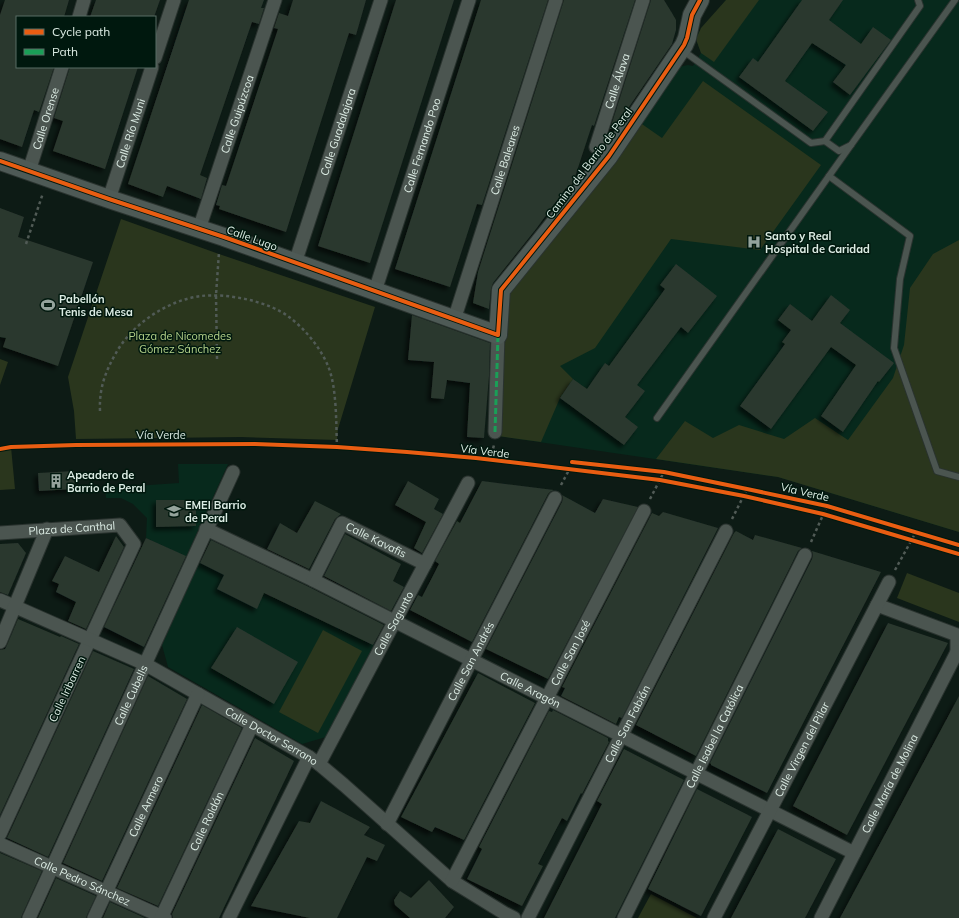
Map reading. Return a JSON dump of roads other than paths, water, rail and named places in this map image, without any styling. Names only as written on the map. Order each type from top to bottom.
[{"type":"street","points":[[78,16],[84,0]]},
{"type":"street","points":[[156,55],[174,0]]},
{"type":"street","name":"Calle Guipúzcoa","points":[[199,229],[275,0]]},
{"type":"street","name":"Calle Guadalajara","points":[[295,263],[381,0]]},
{"type":"street","name":"Calle Fernando Poo","points":[[375,291],[469,0]]},
{"type":"street","name":"Calle Baleares","points":[[454,320],[556,0]]},
{"type":"street","name":"Calle Álava","points":[[609,156],[596,147],[643,0]]},
{"type":"street","name":"Camino del Barrio de Peral","points":[[498,335],[501,290],[609,156],[682,50],[687,38],[692,14],[700,0]]},
{"type":"street","name":"Calle Orense","points":[[29,171],[62,68]]},
{"type":"street","name":"Calle Río Muni","points":[[109,199],[152,68]]},
{"type":"street","name":"Calle Lugo","points":[[0,161],[199,229],[498,335]]},
{"type":"street","points":[[496,432],[498,335]]},
{"type":"street","name":"Calle Cubells","points":[[28,918],[233,472]]},
{"type":"street","name":"Calle Sagunto","points":[[229,918],[314,760],[395,621],[468,483]]},
{"type":"street","name":"Calle San Andrés","points":[[387,824],[555,498]]},
{"type":"street","name":"Calle San José","points":[[452,880],[644,511]]},
{"type":"street","name":"Calle Kavafis","points":[[313,580],[342,523],[425,564]]},
{"type":"street","name":"Plaza de Canthal","points":[[0,532],[120,525],[134,544]]},
{"type":"street","points":[[0,642],[47,529]]},
{"type":"street","name":"Calle Aragón","points":[[206,529],[313,580],[854,853]]},
{"type":"street","name":"Calle San Fabián","points":[[528,918],[726,531]]},
{"type":"street","name":"Calle Iribarren","points":[[0,834],[134,544]]},
{"type":"street","name":"Calle Isabel la Católica","points":[[624,918],[805,555]]},
{"type":"street","name":"Calle Virgen del Pilar","points":[[714,918],[889,582]]},
{"type":"street","name":"Calle Doctor Serrano","points":[[0,600],[145,664],[314,760],[452,880],[507,916]]},
{"type":"street","points":[[877,605],[957,634],[958,653]]},
{"type":"street","name":"Calle María de Molina","points":[[821,918],[958,653]]},
{"type":"street","name":"Calle Armero","points":[[94,918],[198,694]]},
{"type":"street","name":"Calle Roldán","points":[[163,918],[252,725]]},
{"type":"street","name":"Calle Pedro Sánchez","points":[[0,844],[163,918]]},
{"type":"lane","points":[[825,142],[920,6],[918,0]]},
{"type":"lane","points":[[657,418],[955,0]]},
{"type":"lane","points":[[682,50],[811,143],[825,142],[839,152],[852,145]]},
{"type":"lane","points":[[829,176],[910,236],[900,279],[894,348],[937,471],[959,477]]},
{"type":"place","name":"Santo y Real Hospital de Caridad","points":[[754,242]]},
{"type":"place","name":"Pabellón Tenis de Mesa","points":[[48,305]]},
{"type":"place","name":"Apeadero de Barrio de Peral","points":[[56,481]]},
{"type":"place","name":"EMEI Barrio de Peral","points":[[174,511]]},
{"type":"park label","name":"Plaza de Nicomedes Gómez Sánchez","points":[[180,342]]}]
